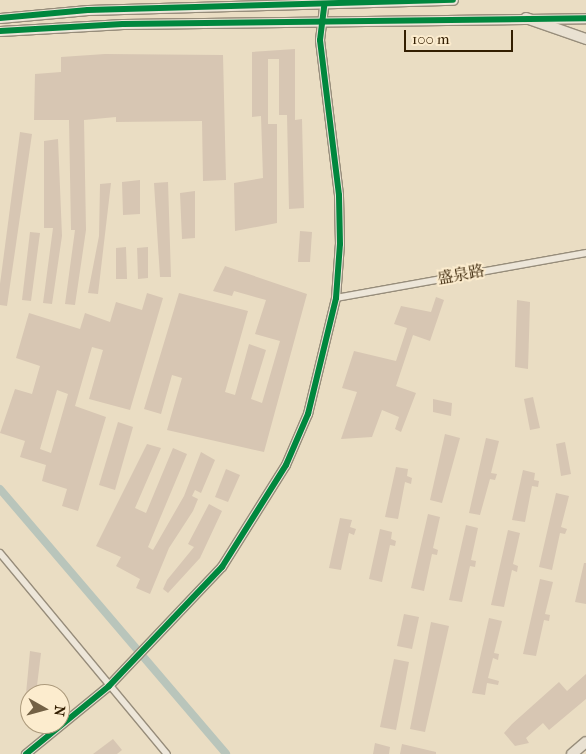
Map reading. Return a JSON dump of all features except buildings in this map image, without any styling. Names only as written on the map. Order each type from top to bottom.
[{"type":"main road","points":[[0,18],[12,16],[453,0]]},
{"type":"main road","points":[[526,18],[586,38]]},
{"type":"main road","points":[[0,31],[13,29],[324,22],[586,18]]},
{"type":"main road","points":[[572,754],[586,742]]},
{"type":"street","points":[[26,754],[109,686],[162,635],[222,567],[286,465],[320,375],[336,298],[339,194],[320,40],[324,22],[324,5]]},
{"type":"street","name":"盛泉路","points":[[336,298],[586,253]]},
{"type":"street","points":[[0,553],[167,754]]},
{"type":"waterway","points":[[0,489],[226,754]]},
{"type":"cycle path","points":[[0,18],[88,10],[453,0]]},
{"type":"cycle path","points":[[26,754],[109,686],[222,567],[286,465],[308,414],[336,298],[340,244],[339,195],[320,40],[324,5]]},
{"type":"cycle path","points":[[0,31],[123,24],[586,18]]}]
